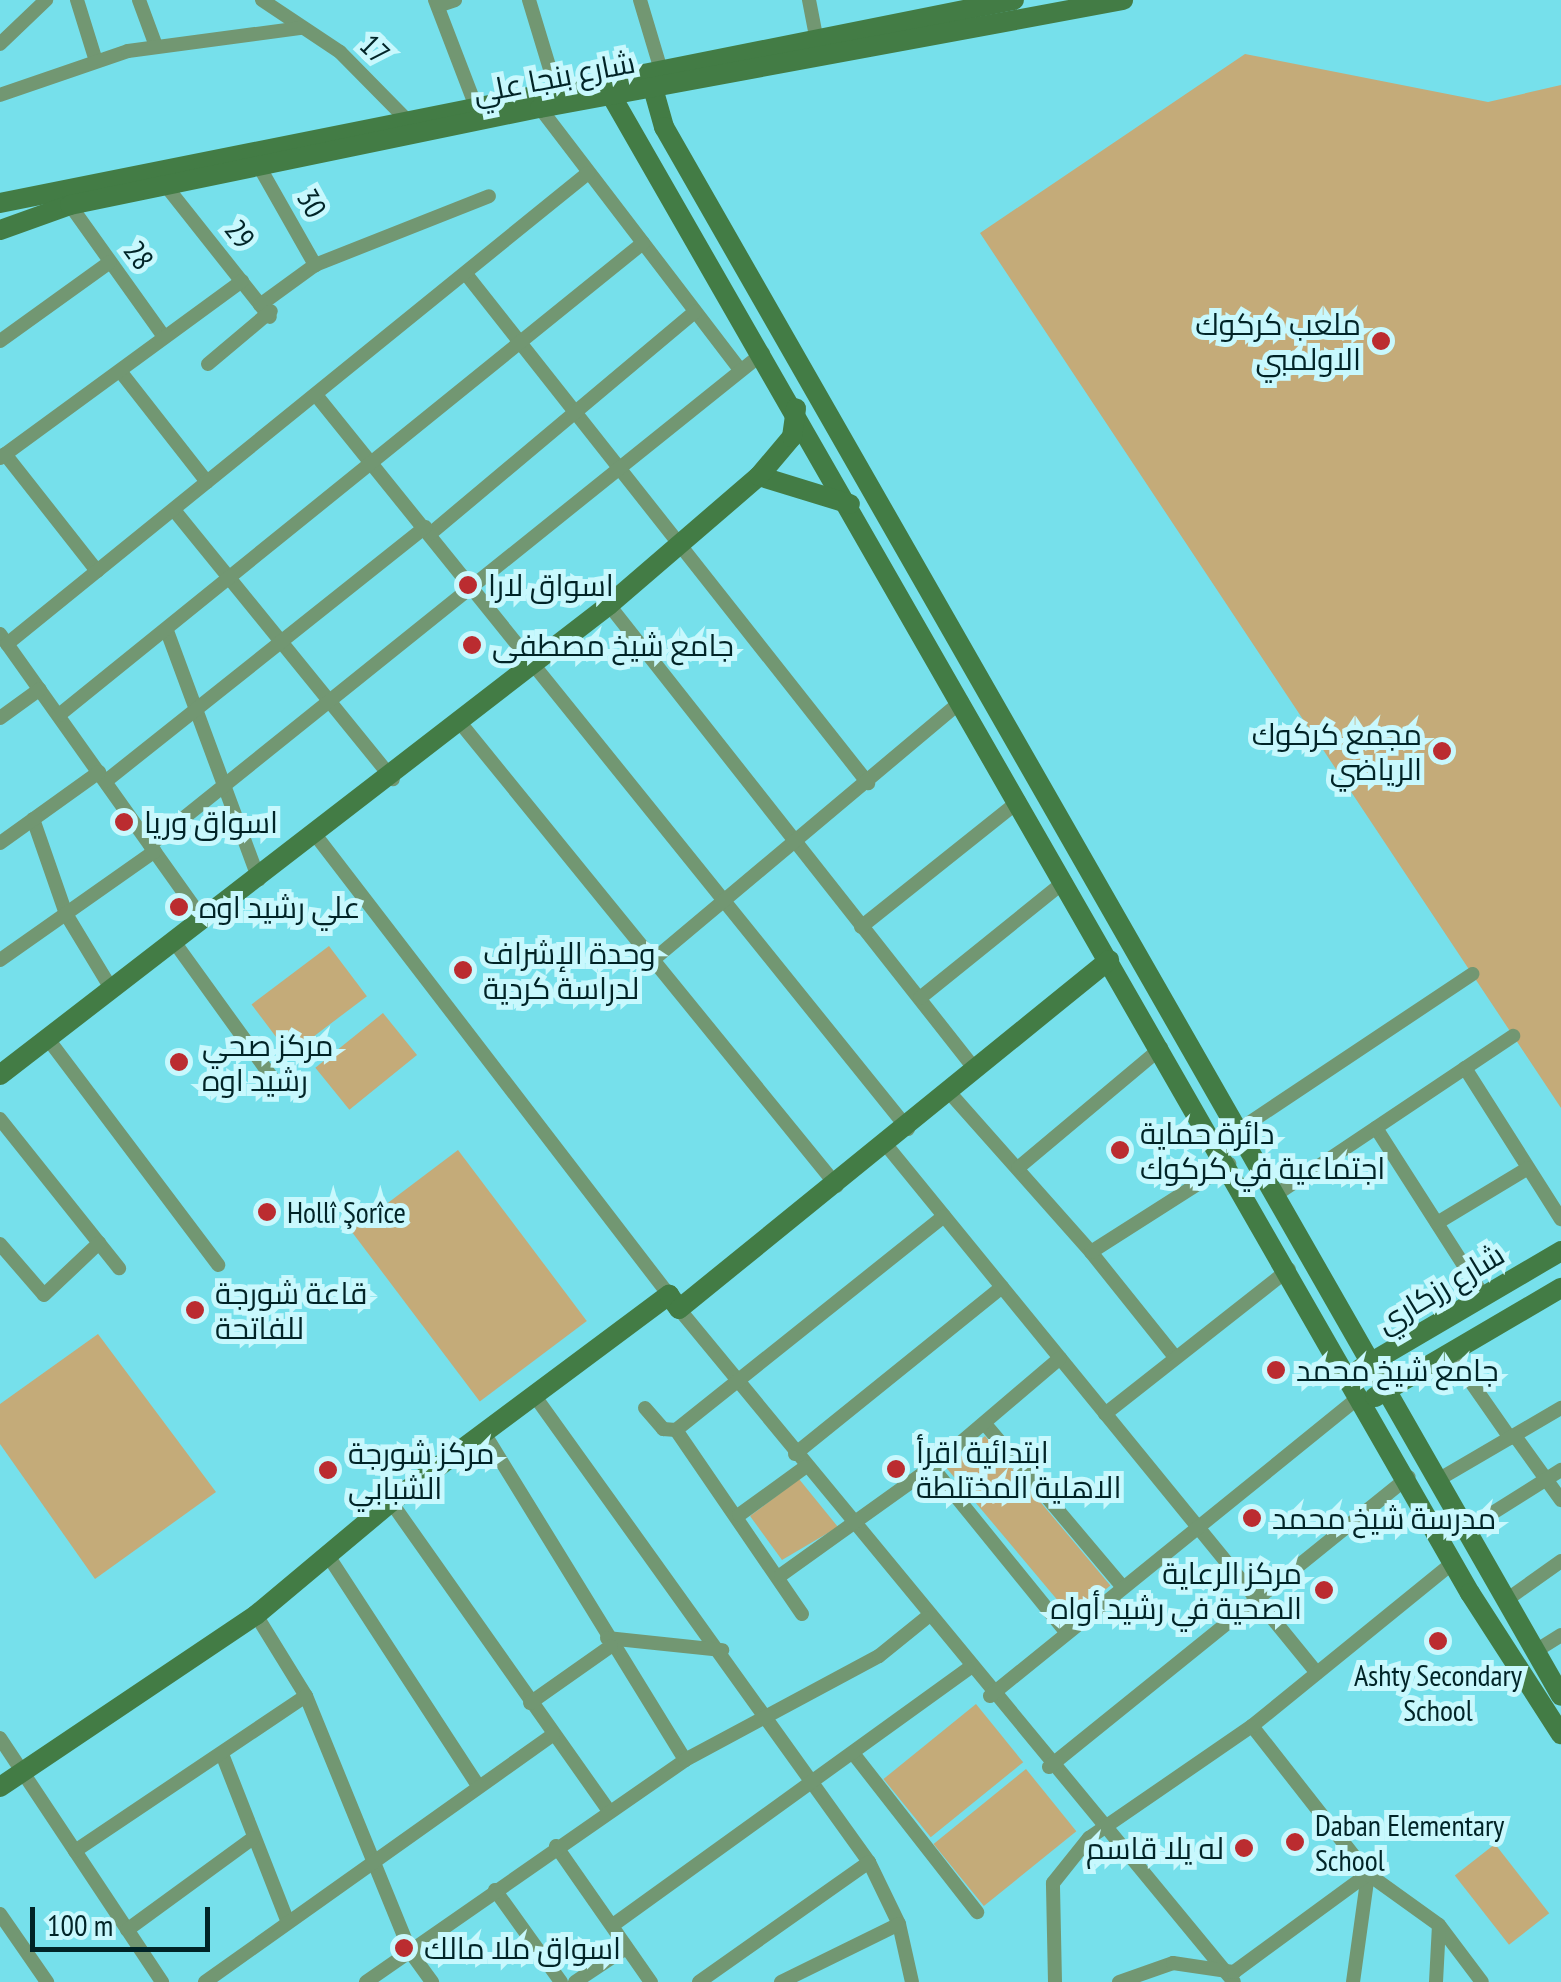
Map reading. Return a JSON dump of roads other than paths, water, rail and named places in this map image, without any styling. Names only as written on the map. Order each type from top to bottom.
[{"type":"main road","name":"شارع بنجا علي","points":[[0,203],[407,127],[611,95],[816,36],[1014,0]]},
{"type":"main road","name":"شارع بنجا علي","points":[[0,230],[70,206],[260,168],[475,104],[556,89],[657,79],[1123,0]]},
{"type":"main road","points":[[657,79],[664,128],[1561,1696]]},
{"type":"main road","points":[[611,95],[716,269],[1109,960],[1290,1267],[1454,1562],[1561,1734]]},
{"type":"main road","points":[[716,269],[736,253]]},
{"type":"main road","points":[[0,1075],[394,780],[608,605],[759,476],[792,437],[796,408]]},
{"type":"main road","points":[[759,476],[850,504]]},
{"type":"main road","points":[[0,1787],[256,1615],[391,1502],[534,1395],[838,1186],[974,1068],[1109,960]]},
{"type":"main road","name":"شارع رزكاري","points":[[1348,1375],[1561,1251]]},
{"type":"main road","name":"شارع رزكاري","points":[[1363,1400],[1386,1391],[1561,1288]]},
{"type":"main road","points":[[1357,1340],[1374,1354],[1394,1350]]},
{"type":"main road","points":[[1335,1353],[1354,1357],[1357,1340]]},
{"type":"main road","points":[[1405,1426],[1402,1396],[1428,1366]]},
{"type":"main road","points":[[1381,1431],[1384,1415],[1405,1426]]},
{"type":"street","points":[[0,44],[46,0]]},
{"type":"street","points":[[76,0],[96,62]]},
{"type":"street","points":[[139,0],[156,46]]},
{"type":"street","name":"17","points":[[262,0],[282,7],[407,127]]},
{"type":"street","points":[[456,0],[436,3],[450,28],[475,104]]},
{"type":"street","points":[[529,0],[556,89]]},
{"type":"street","points":[[640,0],[657,79]]},
{"type":"street","points":[[809,0],[816,36]]},
{"type":"street","points":[[281,32],[282,7]]},
{"type":"street","points":[[0,95],[156,46],[302,28]]},
{"type":"street","points":[[540,108],[740,370]]},
{"type":"street","name":"30","points":[[260,168],[315,264]]},
{"type":"street","points":[[204,922],[4,639],[174,510],[588,173]]},
{"type":"street","name":"29","points":[[166,186],[242,281],[268,306]]},
{"type":"street","points":[[208,364],[315,264],[489,196]]},
{"type":"street","name":"28","points":[[70,206],[164,337]]},
{"type":"street","points":[[59,715],[232,581],[643,243]]},
{"type":"street","points":[[0,341],[110,262]]},
{"type":"street","points":[[466,274],[868,782]]},
{"type":"street","points":[[96,571],[3,456],[242,281]]},
{"type":"street","points":[[0,843],[196,711],[284,646],[695,312]]},
{"type":"street","points":[[0,960],[152,848],[762,352]]},
{"type":"street","points":[[120,371],[207,482]]},
{"type":"street","points":[[316,395],[908,1129]]},
{"type":"street","points":[[174,510],[394,780]]},
{"type":"street","points":[[608,605],[974,1068]]},
{"type":"street","points":[[166,632],[260,880]]},
{"type":"street","points":[[0,718],[40,689]]},
{"type":"street","points":[[653,960],[795,846],[962,701]]},
{"type":"street","points":[[462,725],[838,1186]]},
{"type":"street","points":[[861,926],[1019,801]]},
{"type":"street","points":[[33,820],[66,914],[112,990]]},
{"type":"street","points":[[317,837],[732,1380],[1049,1767],[1234,1977]]},
{"type":"street","points":[[920,998],[1065,881]]},
{"type":"street","points":[[175,943],[279,1087]]},
{"type":"street","points":[[1236,1132],[1472,974]]},
{"type":"street","points":[[1274,1196],[1513,1036]]},
{"type":"street","points":[[48,1039],[218,1264]]},
{"type":"street","points":[[1018,1168],[1161,1048]]},
{"type":"street","points":[[1465,1068],[1561,1219]]},
{"type":"street","points":[[949,1092],[1091,1252],[1175,1357]]},
{"type":"street","points":[[0,1119],[119,1268]]},
{"type":"street","points":[[1376,1128],[1484,1297]]},
{"type":"street","points":[[887,1146],[1317,1673]]},
{"type":"street","points":[[1091,1252],[1229,1164]]},
{"type":"street","points":[[1437,1223],[1528,1168]]},
{"type":"street","points":[[676,1430],[732,1380],[944,1216]]},
{"type":"street","points":[[0,1244],[44,1295],[99,1243]]},
{"type":"street","points":[[1105,1414],[1290,1267]]},
{"type":"street","points":[[739,1516],[1002,1287]]},
{"type":"street","points":[[1450,1352],[1561,1500]]},
{"type":"street","points":[[781,1575],[852,1528],[932,1467],[1060,1358]]},
{"type":"street","points":[[534,1395],[722,1650],[809,1790],[869,1862],[899,1924],[912,1982]]},
{"type":"street","points":[[990,1696],[1122,1586],[1363,1400]]},
{"type":"street","points":[[646,1408],[676,1430],[781,1575],[802,1614]]},
{"type":"street","points":[[1436,1481],[1561,1408]]},
{"type":"street","points":[[985,1424],[1122,1586]]},
{"type":"street","points":[[484,1433],[685,1760]]},
{"type":"street","points":[[932,1467],[1066,1632]]},
{"type":"street","points":[[1464,1530],[1561,1470]]},
{"type":"street","points":[[1049,1767],[1254,1596],[1409,1478]]},
{"type":"street","points":[[391,1502],[609,1811]]},
{"type":"street","points":[[327,1554],[477,1784]]},
{"type":"street","points":[[1505,1601],[1561,1561]]},
{"type":"street","points":[[1055,1982],[1054,1884],[1089,1838],[1110,1832],[1252,1726],[1454,1562]]},
{"type":"street","points":[[256,1615],[306,1696],[411,1953],[432,1982]]},
{"type":"street","points":[[366,1982],[556,1846],[685,1760],[762,1712],[879,1656],[926,1618]]},
{"type":"street","points":[[1534,1652],[1561,1634]]},
{"type":"street","points":[[530,1703],[609,1642],[722,1650]]},
{"type":"street","points":[[612,1924],[856,1757],[968,1670]]},
{"type":"street","points":[[75,1851],[306,1696]]},
{"type":"street","points":[[1252,1726],[1368,1874],[1440,1925],[1482,1982]]},
{"type":"street","points":[[204,1982],[477,1784],[552,1735]]},
{"type":"street","points":[[0,1738],[162,1982]]},
{"type":"street","points":[[222,1754],[252,1839],[288,1922]]},
{"type":"street","points":[[856,1757],[977,1912]]},
{"type":"street","points":[[128,1930],[252,1839]]},
{"type":"street","points":[[556,1846],[651,1982]]},
{"type":"street","points":[[699,1982],[869,1862]]},
{"type":"street","points":[[1234,1977],[1368,1874]]},
{"type":"street","points":[[1353,1982],[1368,1874]]},
{"type":"street","points":[[495,1890],[561,1982]]},
{"type":"street","points":[[0,1914],[47,1982]]},
{"type":"street","points":[[781,1982],[899,1924]]},
{"type":"street","points":[[1436,1982],[1440,1925]]},
{"type":"street","points":[[575,1982],[626,1948]]},
{"type":"street","points":[[1120,1982],[1173,1963],[1234,1977]]},
{"type":"place","name":"ملعب كركوك الاولمبي","points":[[1381,341]]},
{"type":"place","name":"اسواق لارا","points":[[468,585]]},
{"type":"place","name":"جامع شيخ مصطفى","points":[[472,645]]},
{"type":"place","name":"مجمع كركوك الرياضي","points":[[1442,751]]},
{"type":"place","name":"اسواق وريا","points":[[124,822]]},
{"type":"place","name":"علي رشيد اوه","points":[[179,907]]},
{"type":"place","name":"وحدة الإشراف لدراسة كردية","points":[[463,970]]},
{"type":"place","name":"مركز صحي رشيد اوه","points":[[179,1062]]},
{"type":"place","name":"دائرة حماية اجتماعية في كركوك","points":[[1120,1150]]},
{"type":"place","name":"Hollî Şorîce","points":[[267,1212]]},
{"type":"place","name":"قاعة شورجة للفاتحة","points":[[195,1310]]},
{"type":"place","name":"جامع شيخ محمد","points":[[1276,1370]]},
{"type":"place","name":"ابتدائية اقرأ الاهلية المختلطة","points":[[896,1469]]},
{"type":"place","name":"مركز شورجة الشبابي","points":[[328,1470]]},
{"type":"place","name":"مدرسة شيخ محمد","points":[[1252,1518]]},
{"type":"place","name":"مركز الرعاية الصحية في رشيد أواه","points":[[1324,1590]]},
{"type":"place","name":"Ashty Secondary School","points":[[1438,1641]]},
{"type":"place","name":"Daban Elementary School","points":[[1295,1842]]},
{"type":"place","name":"له يلا قاسم","points":[[1244,1848]]},
{"type":"place","name":"اسواق ملا مالك","points":[[404,1948]]}]
